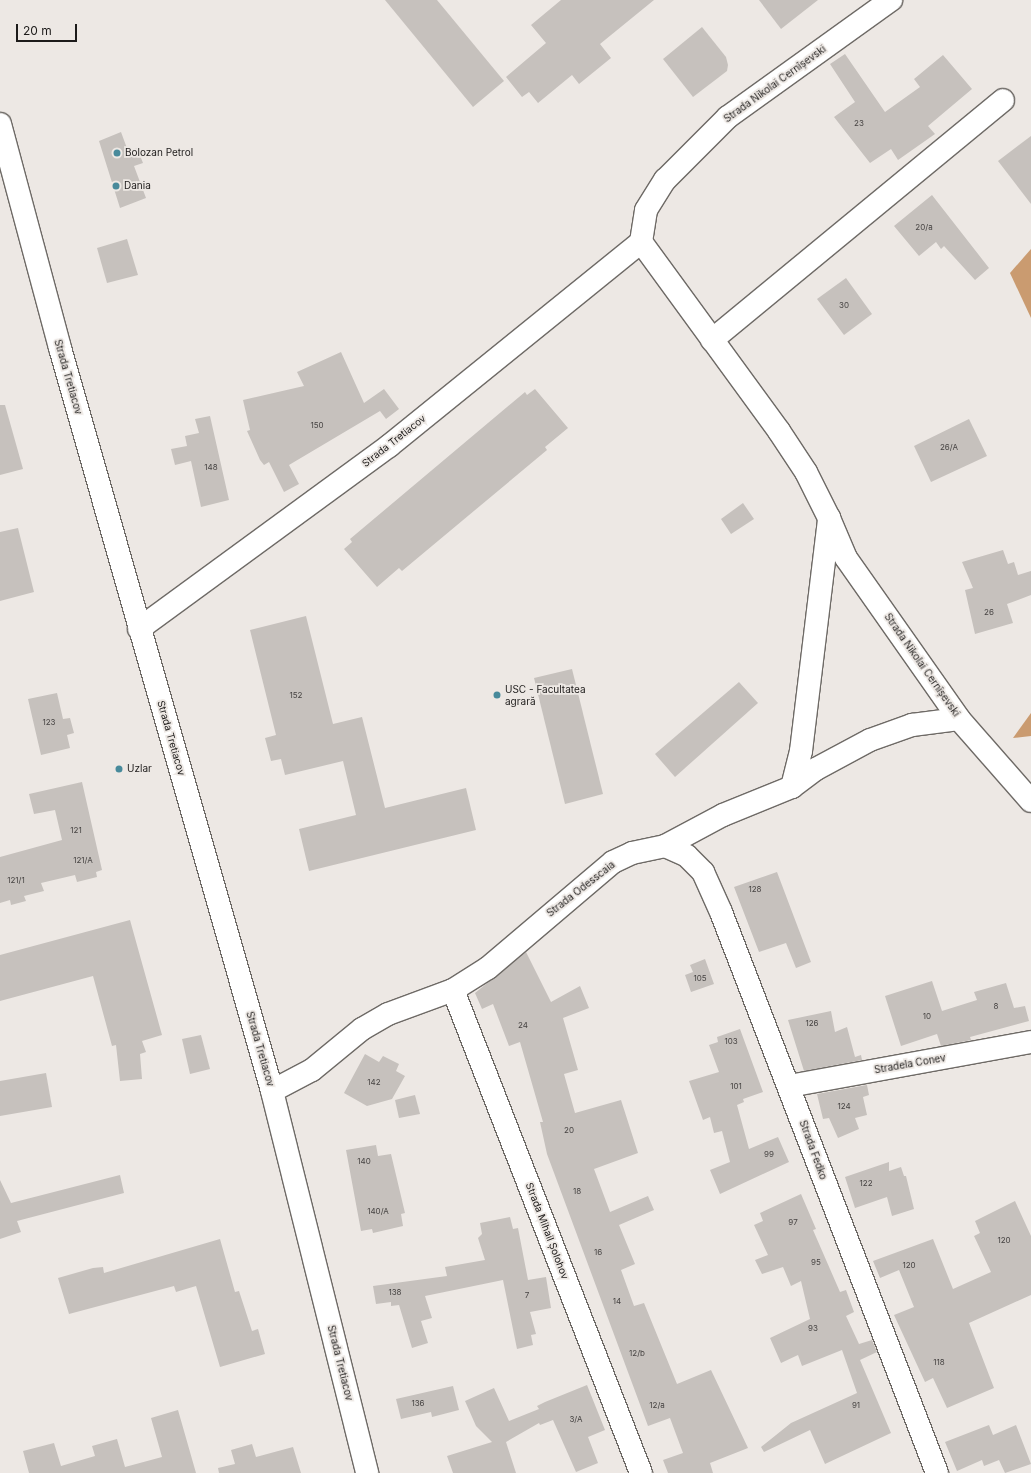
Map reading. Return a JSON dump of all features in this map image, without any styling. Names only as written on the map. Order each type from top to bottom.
[{"type":"street","name":"Strada Nikolai Cernîșevski","points":[[891,0],[723,122],[665,180],[646,210],[641,242],[798,461],[829,518],[846,558],[959,719],[1031,801]]},
{"type":"street","points":[[712,340],[1003,100]]},
{"type":"street","name":"Strada Tretiacov","points":[[0,124],[139,629],[272,1091],[367,1473]]},
{"type":"street","name":"Strada Tretiacov","points":[[139,629],[389,446],[641,242]]},
{"type":"street","points":[[792,787],[801,751],[829,518]]},
{"type":"street","name":"Strada Odesscaia","points":[[272,1091],[312,1070],[362,1029],[388,1014],[453,990],[488,968],[613,862],[632,853],[665,846],[723,815],[792,787],[822,765],[870,740],[912,725],[959,719]]},
{"type":"street","name":"Strada Fedko","points":[[665,846],[687,856],[703,872],[789,1086],[869,1303],[937,1473]]},
{"type":"street","name":"Strada Mihail Șolohov","points":[[453,990],[641,1473]]},
{"type":"street","name":"Stradela Conev","points":[[789,1086],[1031,1042]]},
{"type":"shaded area","points":[[1031,249],[1031,318],[1010,273]]},
{"type":"shaded area","points":[[1031,713],[1031,736],[1013,738]]},
{"type":"building","points":[[385,0],[437,0],[504,81],[473,107]]},
{"type":"building","points":[[561,0],[654,0],[600,44],[611,58],[579,84],[572,75],[538,103],[529,92],[522,97],[506,77],[546,43],[531,25]]},
{"type":"building","points":[[759,0],[818,0],[781,29]]},
{"type":"building","points":[[702,27],[726,57],[728,65],[727,71],[693,97],[663,59]]},
{"type":"building","points":[[845,54],[885,112],[920,87],[914,79],[943,55],[972,89],[928,126],[935,134],[898,160],[891,149],[870,163],[834,117],[855,102],[830,64]]},
{"type":"building","points":[[121,132],[128,151],[137,148],[143,163],[134,166],[146,198],[120,208],[99,141]]},
{"type":"building","points":[[1031,136],[1031,204],[998,161]]},
{"type":"building","points":[[932,195],[989,268],[975,280],[944,246],[941,249],[936,242],[919,256],[894,226]]},
{"type":"building","points":[[127,239],[138,275],[107,283],[97,248]]},
{"type":"building","points":[[846,278],[872,314],[844,335],[817,299]]},
{"type":"building","points":[[341,352],[364,403],[384,389],[399,409],[386,419],[380,411],[289,465],[299,484],[284,492],[269,462],[264,465],[260,460],[247,431],[250,430],[243,400],[304,386],[297,372]]},
{"type":"building","points":[[535,389],[568,428],[545,447],[547,450],[402,571],[399,568],[377,587],[344,549],[352,542],[350,539],[525,392],[527,395]]},
{"type":"building","points":[[0,405],[5,405],[23,469],[0,475]]},
{"type":"building","points":[[210,416],[229,500],[201,507],[191,461],[175,465],[171,449],[187,446],[185,436],[199,433],[195,419]]},
{"type":"building","points":[[969,419],[987,456],[931,482],[914,446]]},
{"type":"building","points":[[743,503],[754,519],[731,534],[721,519]]},
{"type":"building","points":[[18,528],[34,592],[0,601],[0,532]]},
{"type":"building","points":[[1003,550],[1008,564],[1014,562],[1018,575],[1031,571],[1031,595],[1007,604],[1013,623],[975,634],[965,590],[973,588],[962,562]]},
{"type":"building","points":[[306,616],[333,724],[362,717],[385,808],[466,788],[476,830],[309,871],[299,829],[356,815],[343,761],[285,775],[281,759],[271,761],[265,738],[276,735],[250,630]]},
{"type":"building","points":[[572,669],[603,794],[565,804],[534,678]]},
{"type":"building","points":[[739,682],[758,703],[675,777],[655,754]]},
{"type":"building","points":[[57,693],[63,719],[70,718],[74,733],[67,735],[70,748],[41,755],[28,699]]},
{"type":"building","points":[[82,782],[102,870],[96,872],[97,877],[77,882],[75,875],[41,883],[44,891],[24,896],[26,901],[11,905],[10,900],[0,903],[0,857],[62,840],[55,810],[34,814],[29,794]]},
{"type":"building","points":[[777,872],[811,962],[796,968],[786,943],[759,952],[734,887]]},
{"type":"building","points":[[130,920],[162,1035],[142,1041],[146,1052],[140,1054],[142,1079],[120,1081],[116,1045],[112,1046],[93,976],[0,1001],[0,955]]},
{"type":"building","points":[[526,952],[551,1002],[580,986],[589,1008],[563,1018],[578,1070],[564,1074],[575,1113],[621,1100],[638,1153],[594,1169],[610,1212],[648,1196],[654,1210],[619,1225],[635,1264],[621,1270],[634,1306],[644,1303],[677,1384],[711,1370],[748,1448],[710,1463],[713,1473],[668,1473],[663,1460],[683,1453],[670,1418],[648,1426],[547,1154],[540,1122],[543,1122],[520,1042],[509,1046],[493,1004],[482,1009],[475,993]]},
{"type":"building","points":[[705,959],[714,984],[691,992],[685,975],[693,972],[690,965]]},
{"type":"building","points":[[932,981],[942,1011],[977,1000],[974,992],[1006,983],[1014,1008],[1025,1006],[1029,1021],[970,1037],[971,1040],[941,1046],[937,1034],[901,1046],[885,996]]},
{"type":"building","points":[[831,1011],[835,1032],[847,1027],[855,1057],[861,1055],[862,1060],[804,1071],[788,1020]]},
{"type":"building","points":[[740,1029],[763,1092],[743,1099],[744,1102],[737,1105],[749,1149],[778,1137],[789,1162],[720,1194],[710,1170],[730,1162],[722,1131],[714,1133],[710,1117],[703,1120],[689,1081],[719,1072],[709,1045],[718,1042],[717,1037]]},
{"type":"building","points":[[201,1035],[210,1069],[190,1074],[182,1039]]},
{"type":"building","points":[[365,1054],[379,1062],[383,1056],[399,1064],[396,1071],[405,1076],[392,1099],[367,1106],[344,1093]]},
{"type":"building","points":[[46,1073],[52,1107],[0,1116],[0,1081]]},
{"type":"building","points":[[867,1085],[869,1095],[863,1097],[867,1115],[855,1118],[859,1129],[838,1138],[829,1118],[823,1119],[817,1094]]},
{"type":"building","points":[[415,1095],[420,1114],[399,1118],[395,1100]]},
{"type":"building","points":[[376,1145],[378,1156],[391,1154],[405,1213],[401,1214],[403,1226],[373,1233],[372,1229],[361,1231],[346,1150]]},
{"type":"building","points":[[889,1162],[889,1171],[901,1167],[904,1176],[906,1176],[914,1209],[892,1216],[887,1197],[855,1208],[845,1177]]},
{"type":"building","points":[[120,1175],[124,1193],[17,1221],[21,1232],[0,1239],[0,1180],[11,1203]]},
{"type":"building","points":[[801,1194],[816,1229],[813,1230],[840,1292],[846,1290],[854,1312],[846,1316],[859,1344],[872,1340],[877,1352],[860,1360],[891,1433],[825,1464],[810,1430],[764,1452],[761,1447],[791,1423],[857,1393],[842,1350],[802,1366],[798,1355],[781,1363],[770,1338],[810,1319],[801,1281],[791,1286],[783,1267],[762,1274],[755,1260],[768,1255],[754,1225],[763,1221],[760,1213]]},
{"type":"building","points":[[1015,1201],[1031,1236],[1031,1295],[969,1323],[994,1388],[947,1408],[933,1378],[925,1382],[894,1315],[914,1307],[899,1270],[880,1278],[873,1261],[933,1239],[953,1289],[991,1272],[974,1236],[980,1233],[975,1221]]},
{"type":"building","points":[[510,1217],[513,1229],[518,1228],[528,1280],[546,1277],[551,1308],[530,1312],[536,1334],[531,1335],[533,1345],[517,1349],[503,1280],[425,1296],[432,1318],[421,1321],[428,1343],[412,1348],[399,1305],[391,1306],[391,1302],[376,1304],[373,1286],[447,1276],[445,1267],[485,1260],[478,1238],[482,1234],[480,1223]]},
{"type":"building","points":[[220,1239],[235,1292],[239,1291],[252,1331],[258,1329],[265,1354],[220,1367],[196,1286],[176,1292],[174,1286],[69,1314],[58,1278],[93,1268],[103,1267],[104,1273]]},
{"type":"building","points":[[587,1385],[605,1430],[588,1437],[598,1463],[576,1472],[553,1420],[540,1425],[539,1423],[506,1442],[516,1473],[453,1473],[447,1456],[492,1442],[476,1426],[465,1401],[494,1388],[509,1421],[539,1409],[537,1406],[545,1402]]},
{"type":"building","points":[[453,1386],[459,1410],[432,1417],[431,1412],[401,1419],[396,1399]]},
{"type":"building","points":[[178,1410],[196,1473],[29,1473],[23,1451],[54,1443],[61,1466],[95,1456],[92,1446],[117,1439],[125,1467],[162,1457],[151,1418]]},
{"type":"building","points":[[989,1425],[993,1435],[1016,1425],[1031,1464],[1005,1473],[999,1460],[984,1466],[982,1460],[957,1471],[945,1442]]},
{"type":"building","points":[[252,1444],[256,1457],[293,1447],[301,1473],[219,1473],[218,1468],[235,1464],[231,1450]]},
{"type":"place","name":"Bolozan Petrol","points":[[117,153]]},
{"type":"place","name":"Dania","points":[[116,186]]},
{"type":"place","name":"USC - Facultatea agrară","points":[[497,695]]},
{"type":"place","name":"Uzlar","points":[[119,769]]}]
